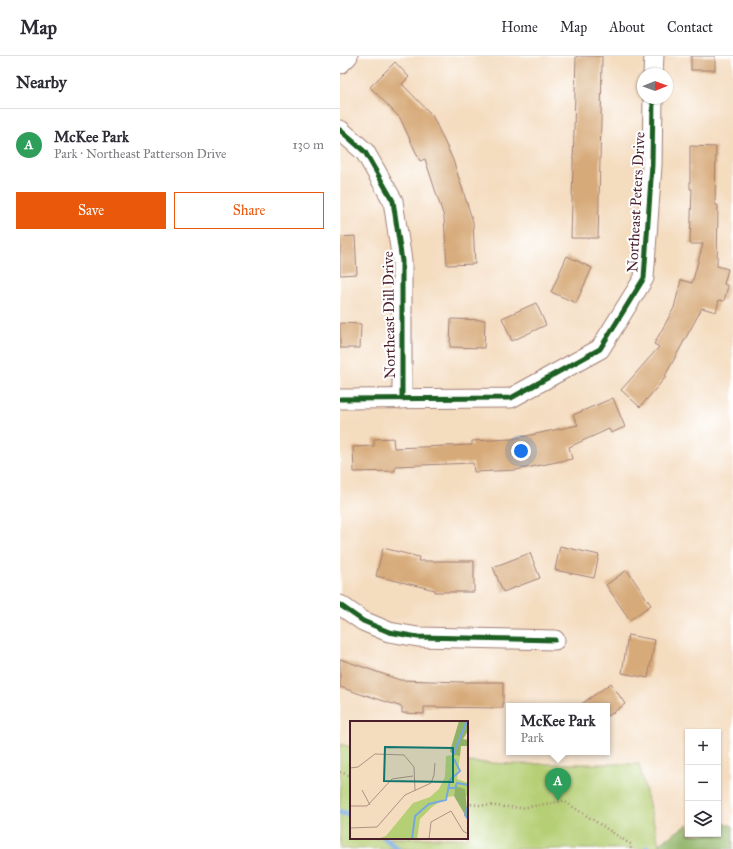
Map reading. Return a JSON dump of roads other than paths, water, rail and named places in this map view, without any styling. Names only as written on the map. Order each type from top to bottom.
[{"type":"street","points":[[340,64],[348,56]]},
{"type":"street","points":[[653,68],[654,56]]},
{"type":"street","name":"Northeast Peters Drive","points":[[340,399],[511,398],[600,349],[644,278],[652,165],[653,104]]},
{"type":"street","name":"Northeast Dill Drive","points":[[340,130],[365,152],[393,201],[402,261],[402,399]]},
{"type":"street","points":[[340,605],[363,621],[388,632],[418,637],[555,640]]},
{"type":"waterway","points":[[340,812],[350,815]]},
{"type":"waterway","points":[[386,839],[398,849]]},
{"type":"place","name":"McKee Park","points":[[558,801]]}]
